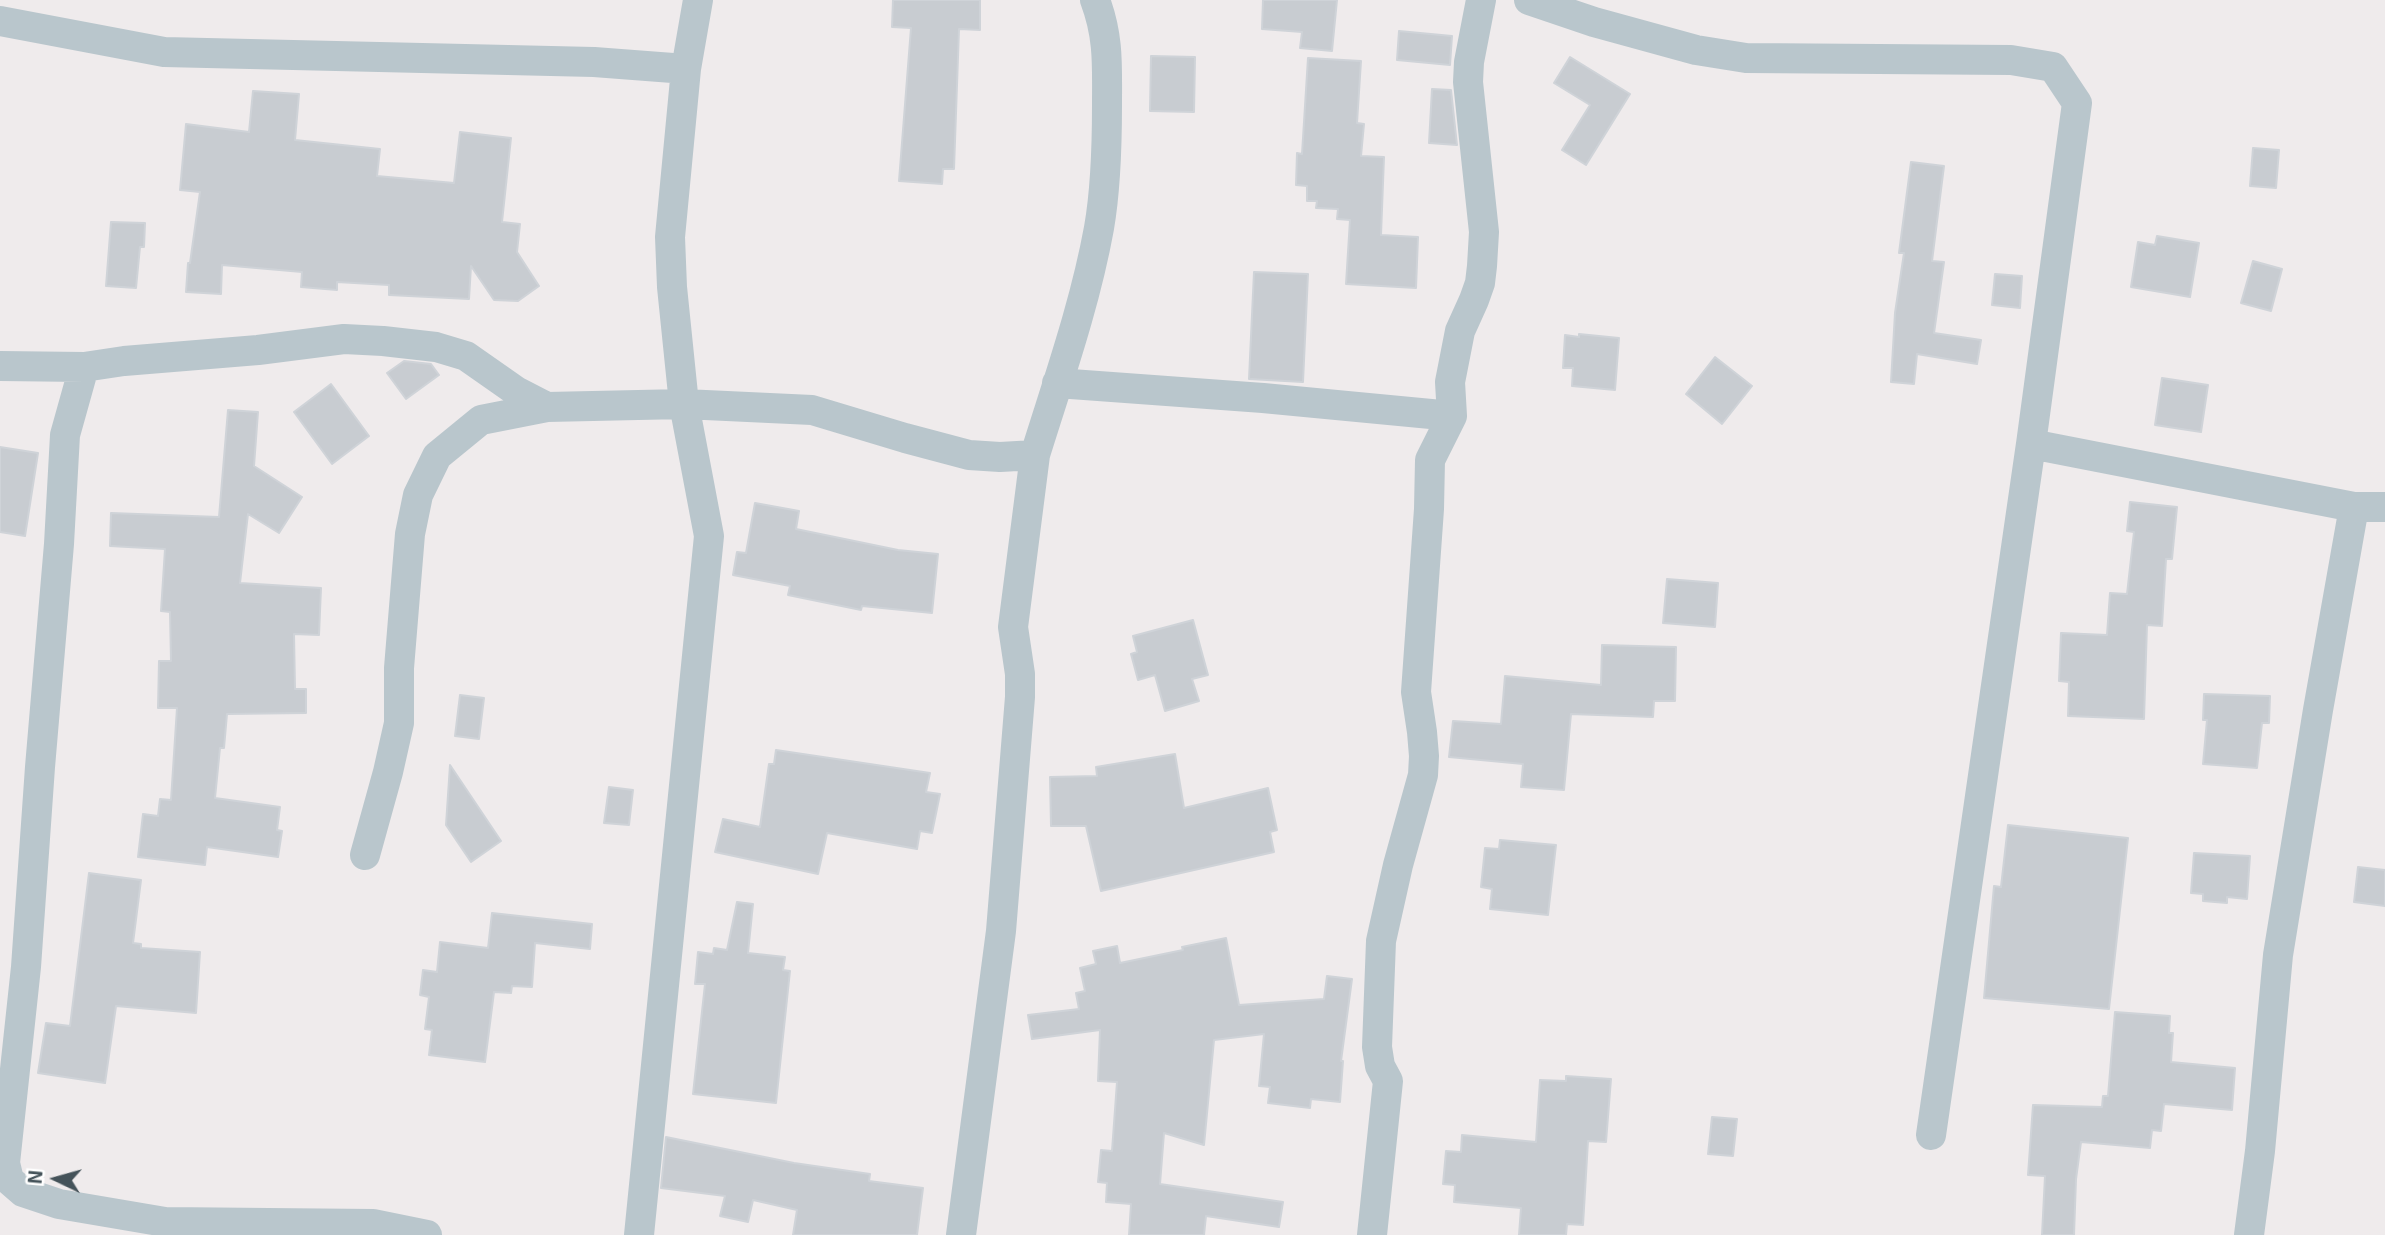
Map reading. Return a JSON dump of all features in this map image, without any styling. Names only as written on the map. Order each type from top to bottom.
[{"type":"street","points":[[639,1235],[709,536],[684,404],[672,287],[670,237],[686,69],[698,0]]},
{"type":"street","points":[[961,1235],[1002,931],[1020,697],[1020,674],[1013,627],[1035,455],[1090,270],[1099,227],[1107,156],[1106,33],[1095,0]]},
{"type":"street","points":[[1372,1235],[1388,1081],[1380,1066],[1377,1047],[1381,941],[1398,865],[1423,775],[1423,744],[1416,692],[1430,460],[1452,416],[1450,382],[1460,331],[1480,283],[1483,243],[1468,82],[1469,62],[1481,0]]},
{"type":"street","points":[[1528,0],[1594,22],[1696,50],[1746,58],[2011,60],[2053,67],[2077,103],[2031,444],[1931,1135]]},
{"type":"street","points":[[0,21],[164,52],[594,62],[686,69]]},
{"type":"street","points":[[0,366],[84,367],[344,339],[383,341],[436,347],[466,356],[516,391],[547,407]]},
{"type":"street","points":[[84,367],[65,435],[26,967],[5,1163],[9,1180],[23,1192],[59,1204],[165,1222],[373,1224],[427,1235]]},
{"type":"street","points":[[1057,383],[1263,398],[1452,416]]},
{"type":"street","points":[[365,855],[399,723],[399,668],[410,534],[418,495],[437,456],[481,420],[547,407],[684,404],[812,410],[969,454],[1000,457],[1035,455]]},
{"type":"street","points":[[2031,444],[2354,507],[2385,507]]},
{"type":"street","points":[[2249,1235],[2260,1151],[2278,955],[2354,507]]},
{"type":"building","points":[[893,0],[980,0],[980,30],[959,29],[954,169],[943,169],[942,184],[899,181],[911,28],[892,27]]},
{"type":"building","points":[[1263,0],[1337,0],[1332,51],[1300,48],[1302,32],[1262,29]]},
{"type":"building","points":[[1399,31],[1452,36],[1450,65],[1397,60]]},
{"type":"building","points":[[1151,56],[1195,57],[1194,112],[1150,111]]},
{"type":"building","points":[[1570,57],[1630,94],[1586,165],[1562,150],[1590,105],[1554,83]]},
{"type":"building","points":[[1308,58],[1361,61],[1357,123],[1364,124],[1361,156],[1384,157],[1381,235],[1418,237],[1416,288],[1346,284],[1350,220],[1337,219],[1338,209],[1316,208],[1317,201],[1307,201],[1307,186],[1296,185],[1297,153],[1302,154]]},
{"type":"building","points":[[1432,89],[1451,90],[1457,145],[1429,143]]},
{"type":"building","points":[[253,91],[299,94],[295,140],[380,149],[377,176],[454,183],[460,132],[511,138],[502,222],[520,224],[517,252],[539,286],[518,301],[494,300],[471,266],[469,299],[389,295],[389,285],[337,282],[337,290],[301,287],[302,272],[222,265],[221,294],[186,292],[200,192],[180,190],[186,124],[249,132]]},
{"type":"building","points":[[2253,148],[2279,150],[2276,188],[2250,186]]},
{"type":"building","points":[[1911,162],[1944,166],[1932,261],[1944,262],[1934,333],[1981,340],[1977,364],[1917,354],[1914,384],[1891,382],[1895,313],[1904,253],[1899,253]]},
{"type":"building","points":[[111,222],[145,223],[144,247],[140,247],[136,288],[106,286]]},
{"type":"building","points":[[2157,236],[2199,243],[2190,297],[2131,287],[2138,242],[2155,245]]},
{"type":"building","points":[[2253,261],[2282,269],[2271,311],[2241,303]]},
{"type":"building","points":[[1254,272],[1308,274],[1303,382],[1249,379]]},
{"type":"building","points":[[1995,274],[2022,276],[2020,308],[1992,305]]},
{"type":"building","points":[[1579,334],[1619,338],[1615,390],[1572,386],[1573,368],[1563,368],[1565,335],[1579,337]]},
{"type":"building","points":[[1715,357],[1752,386],[1722,424],[1686,394]]},
{"type":"building","points":[[404,361],[431,364],[439,375],[406,399],[387,373]]},
{"type":"building","points":[[2162,378],[2208,385],[2201,432],[2155,425]]},
{"type":"building","points":[[331,384],[369,436],[332,464],[294,412]]},
{"type":"building","points":[[228,410],[258,412],[254,466],[302,497],[279,533],[248,514],[240,583],[321,588],[319,635],[294,634],[295,689],[306,689],[306,713],[227,714],[224,748],[220,748],[215,798],[280,807],[277,830],[282,831],[278,857],[207,847],[205,865],[138,857],[143,814],[158,816],[160,799],[171,800],[177,708],[158,708],[159,661],[171,661],[170,612],[161,611],[165,549],[110,546],[111,513],[219,517]]},
{"type":"building","points":[[0,447],[38,453],[25,536],[0,532]]},
{"type":"building","points":[[2130,502],[2177,507],[2172,559],[2166,559],[2162,626],[2147,625],[2144,719],[2068,716],[2069,682],[2059,681],[2061,633],[2107,635],[2110,593],[2127,594],[2134,532],[2127,531]]},
{"type":"building","points":[[755,503],[799,511],[796,529],[898,550],[938,554],[932,613],[862,606],[861,610],[788,595],[790,586],[733,575],[737,552],[746,553]]},
{"type":"building","points":[[1667,579],[1718,583],[1715,627],[1663,623]]},
{"type":"building","points":[[1193,620],[1208,675],[1192,679],[1199,701],[1165,711],[1155,675],[1138,680],[1131,654],[1137,652],[1133,636]]},
{"type":"building","points":[[1602,645],[1676,647],[1675,701],[1654,701],[1653,717],[1571,714],[1564,790],[1521,787],[1523,764],[1449,757],[1453,721],[1501,724],[1505,676],[1601,685]]},
{"type":"building","points":[[2204,694],[2270,696],[2269,723],[2262,723],[2257,768],[2203,764],[2207,720],[2203,720]]},
{"type":"building","points":[[460,695],[484,698],[479,739],[455,736]]},
{"type":"building","points":[[776,750],[930,773],[926,792],[940,794],[932,833],[920,831],[917,849],[827,833],[818,874],[715,852],[723,819],[760,827],[769,764],[774,764]]},
{"type":"building","points":[[1175,754],[1184,808],[1268,788],[1277,830],[1270,832],[1274,852],[1101,891],[1086,826],[1051,826],[1050,777],[1097,776],[1096,767]]},
{"type":"building","points":[[450,765],[501,841],[471,862],[446,825]]},
{"type":"building","points":[[609,787],[633,790],[629,825],[604,823]]},
{"type":"building","points":[[2008,825],[2128,838],[2109,1009],[1984,998],[1994,886],[2001,887]]},
{"type":"building","points":[[1500,840],[1556,845],[1548,915],[1490,909],[1492,889],[1481,887],[1485,848],[1499,849]]},
{"type":"building","points":[[2194,853],[2250,856],[2247,899],[2227,897],[2227,903],[2203,901],[2203,894],[2191,893]]},
{"type":"building","points":[[2358,867],[2385,870],[2385,906],[2354,902]]},
{"type":"building","points":[[89,873],[141,880],[133,943],[141,944],[141,948],[200,952],[196,1013],[116,1006],[105,1083],[38,1073],[46,1023],[70,1026]]},
{"type":"building","points":[[737,902],[753,904],[748,953],[785,957],[783,970],[790,971],[776,1103],[693,1094],[705,984],[695,984],[698,952],[713,954],[714,948],[727,950]]},
{"type":"building","points":[[492,913],[592,924],[590,949],[535,943],[532,987],[512,986],[511,993],[494,992],[485,1062],[429,1055],[432,1030],[425,1029],[429,997],[420,995],[423,970],[437,972],[440,942],[488,948]]},
{"type":"building","points":[[1226,938],[1239,1005],[1324,999],[1327,976],[1352,979],[1341,1061],[1340,1102],[1311,1099],[1310,1108],[1268,1103],[1270,1087],[1259,1086],[1264,1034],[1214,1040],[1204,1145],[1164,1133],[1160,1184],[1283,1202],[1279,1227],[1206,1216],[1204,1235],[1129,1235],[1131,1204],[1106,1202],[1107,1183],[1098,1182],[1101,1150],[1112,1151],[1117,1082],[1098,1081],[1100,1030],[1032,1039],[1028,1015],[1079,1009],[1076,993],[1085,991],[1080,968],[1096,964],[1093,951],[1117,946],[1120,963]]},
{"type":"building","points":[[2115,1012],[2170,1016],[2169,1033],[2173,1033],[2171,1062],[2235,1068],[2232,1110],[2164,1104],[2161,1131],[2152,1130],[2150,1148],[2081,1142],[2076,1179],[2074,1235],[2042,1235],[2045,1176],[2028,1175],[2033,1105],[2102,1107],[2103,1096],[2108,1096]]},
{"type":"building","points":[[1566,1076],[1611,1079],[1606,1142],[1588,1141],[1583,1225],[1567,1224],[1566,1235],[1519,1235],[1521,1208],[1454,1202],[1455,1185],[1443,1184],[1446,1151],[1461,1152],[1462,1135],[1536,1142],[1540,1080],[1566,1081]]},
{"type":"building","points":[[1712,1117],[1737,1119],[1733,1156],[1708,1154]]},
{"type":"building","points":[[666,1137],[794,1163],[870,1174],[869,1181],[923,1188],[917,1235],[793,1235],[797,1210],[753,1200],[748,1222],[720,1216],[725,1196],[661,1188]]}]
